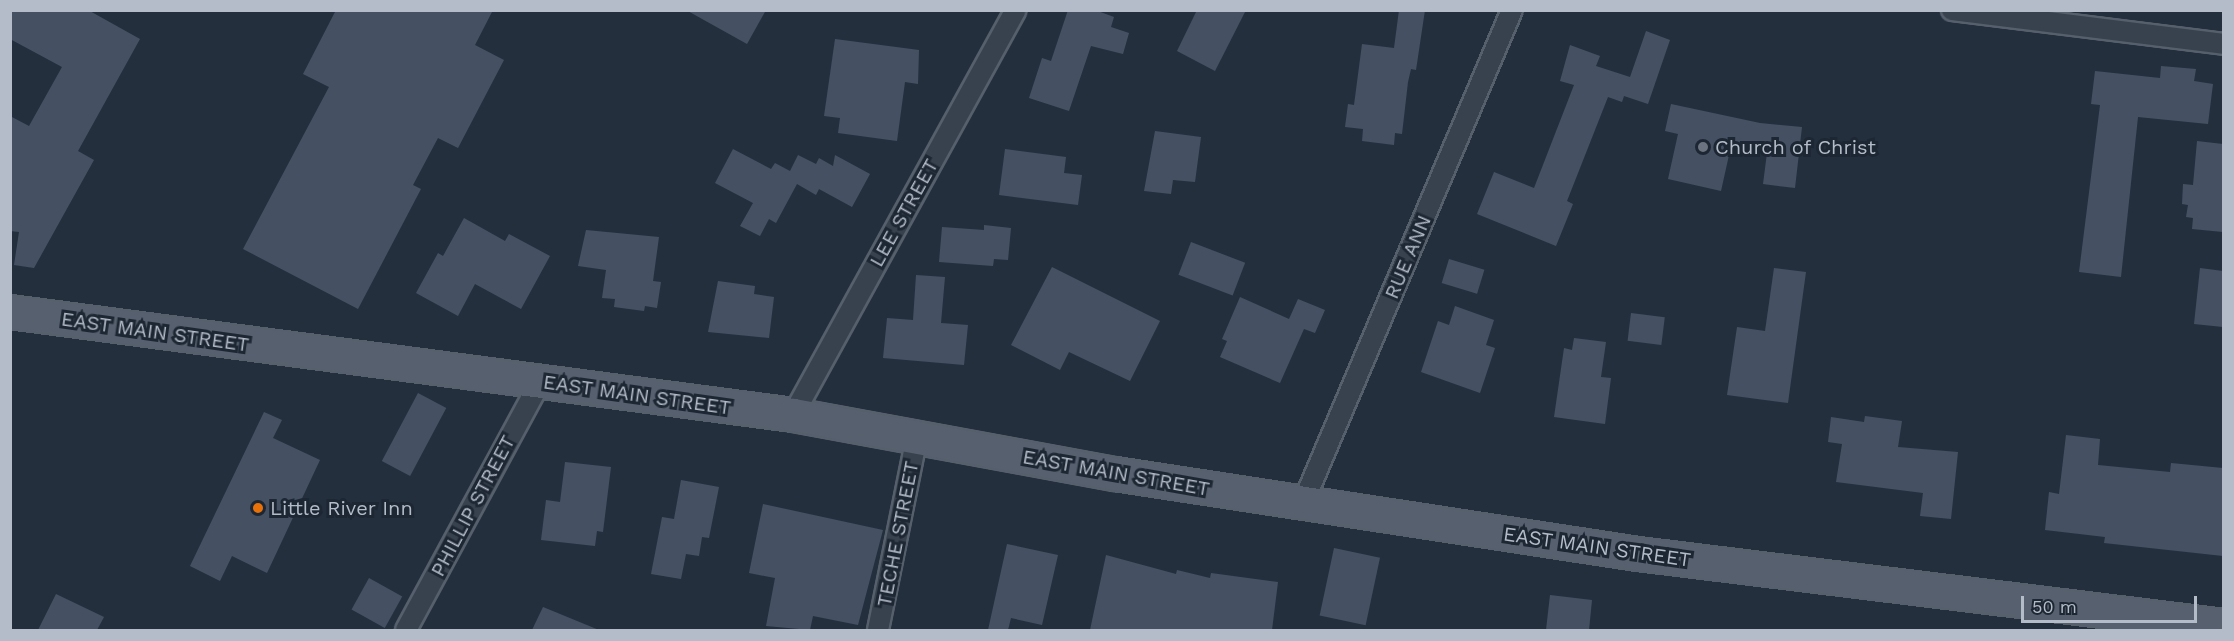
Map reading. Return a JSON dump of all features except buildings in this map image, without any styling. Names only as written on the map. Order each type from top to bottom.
[{"type":"main road","name":"EAST MAIN STREET","points":[[10,312],[793,415],[1303,504],[1638,554],[2223,626]]},
{"type":"street","name":"LEE STREET","points":[[793,415],[1016,10]]},
{"type":"street","name":"RUE ANN","points":[[1303,504],[1512,10]]},
{"type":"street","points":[[1952,10],[2223,44]]},
{"type":"street","name":"PHILLIP STREET","points":[[406,630],[540,382]]},
{"type":"street","name":"TECHE STREET","points":[[879,630],[917,437]]},
{"type":"place","name":"Church of Christ","points":[[1703,147]]},
{"type":"place","name":"Little River Inn","points":[[258,508]]}]
